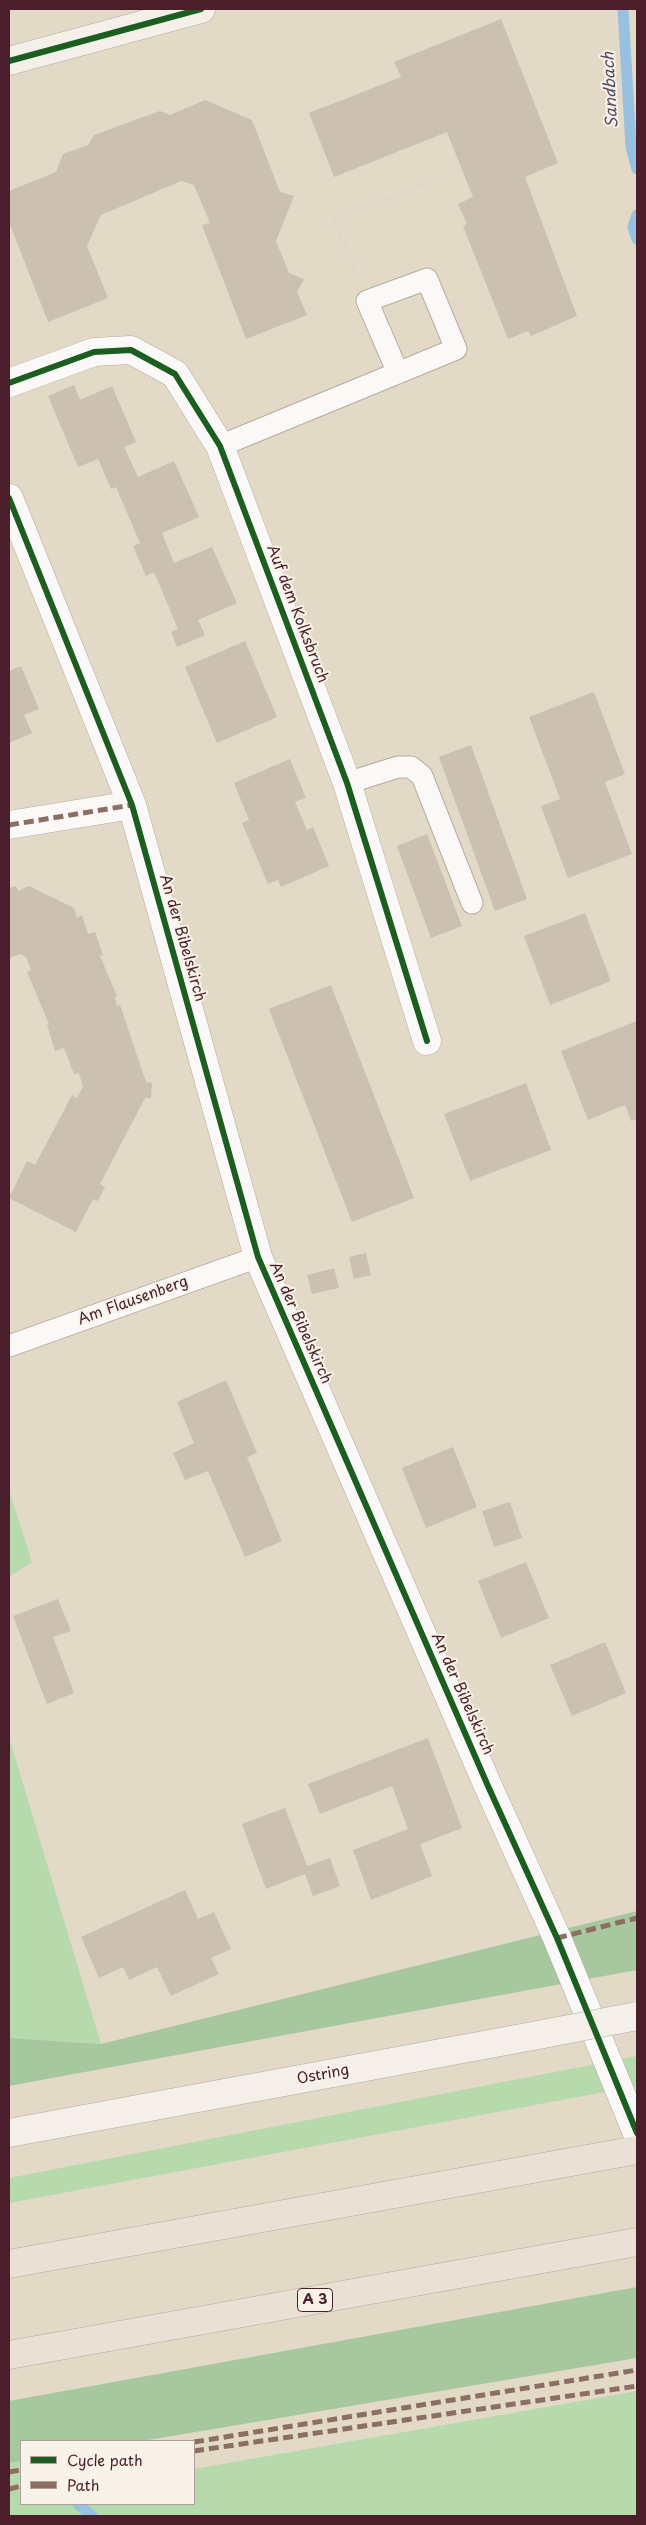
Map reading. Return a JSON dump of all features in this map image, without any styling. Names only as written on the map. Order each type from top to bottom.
[{"type":"highway","points":[[9,2264],[637,2150]]},
{"type":"highway","name":"A 3","points":[[9,2356],[630,2243]]},
{"type":"main road","points":[[9,61],[201,9]]},
{"type":"main road","name":"Ostring","points":[[9,2133],[637,2016]]},
{"type":"street","name":"Auf dem Kolksbruch","points":[[9,383],[94,352],[131,350],[175,374],[220,446],[347,783],[427,1042]]},
{"type":"street","name":"An der Bibelskirch","points":[[9,498],[132,805],[258,1256],[488,1786],[557,1938],[637,2133]]},
{"type":"street","points":[[9,824],[132,805]]},
{"type":"lane","points":[[220,446],[398,373],[456,349],[427,279],[367,301],[398,373]]},
{"type":"lane","points":[[347,783],[398,767],[411,767],[422,776],[472,903]]},
{"type":"lane","name":"Am Flausenberg","points":[[9,1346],[258,1256]]},
{"type":"path","points":[[367,301],[334,220],[435,180]]},
{"type":"green space","points":[[9,1490],[32,1562],[9,1577]]},
{"type":"green space","points":[[9,1737],[101,2044],[9,2038]]},
{"type":"green space","points":[[637,1911],[637,1970],[9,2086],[9,2038],[101,2044]]},
{"type":"green space","points":[[637,2056],[637,2086],[9,2203],[9,2178]]},
{"type":"green space","points":[[637,2287],[637,2358],[148,2440],[20,2440],[20,2461],[9,2463],[9,2401]]},
{"type":"green space","points":[[637,2391],[637,2516],[9,2516],[9,2463],[20,2461],[20,2505],[195,2505],[195,2469]]},
{"type":"building","points":[[501,19],[558,163],[525,177],[577,316],[531,336],[528,331],[508,339],[463,226],[467,224],[458,204],[473,197],[447,132],[334,177],[309,113],[401,77],[394,62]]},
{"type":"building","points":[[205,100],[252,120],[280,192],[294,196],[276,241],[289,273],[304,279],[297,292],[307,315],[246,339],[202,225],[210,223],[194,185],[181,181],[101,215],[87,246],[108,298],[48,322],[9,222],[9,191],[56,172],[63,154],[88,145],[94,135],[160,111],[170,115]]},
{"type":"building","points":[[74,385],[80,400],[112,386],[136,442],[124,447],[138,477],[174,461],[199,517],[162,533],[174,563],[212,547],[237,603],[198,620],[205,635],[177,647],[171,632],[178,629],[154,572],[146,576],[133,546],[140,543],[116,487],[111,489],[98,459],[78,467],[48,396]]},
{"type":"building","points":[[245,641],[277,717],[217,743],[185,667]]},
{"type":"building","points":[[21,666],[39,709],[24,715],[32,733],[9,743],[9,671]]},
{"type":"building","points":[[594,692],[625,774],[605,782],[632,854],[568,878],[541,806],[560,799],[529,717]]},
{"type":"building","points":[[471,745],[527,899],[495,911],[439,757]]},
{"type":"building","points":[[290,759],[306,798],[295,802],[307,830],[313,827],[329,866],[281,887],[278,880],[268,884],[242,823],[249,820],[234,783]]},
{"type":"building","points":[[427,834],[462,926],[431,938],[397,846]]},
{"type":"building","points":[[16,886],[18,891],[29,886],[74,908],[77,918],[82,915],[88,934],[95,932],[103,955],[100,956],[117,996],[115,997],[117,1006],[120,1005],[146,1082],[152,1083],[151,1098],[145,1098],[100,1184],[105,1187],[98,1201],[93,1199],[76,1232],[9,1198],[27,1161],[35,1165],[72,1095],[77,1098],[83,1086],[79,1073],[74,1074],[64,1048],[55,1051],[47,1025],[49,1024],[27,972],[31,970],[26,957],[20,954],[9,958],[9,888]]},
{"type":"building","points":[[585,913],[611,981],[550,1005],[524,936]]},
{"type":"building","points":[[331,985],[414,1198],[352,1222],[269,1009]]},
{"type":"building","points":[[637,1021],[637,1119],[631,1121],[625,1105],[588,1120],[561,1051]]},
{"type":"building","points":[[526,1083],[551,1150],[470,1181],[444,1114]]},
{"type":"building","points":[[366,1253],[371,1275],[354,1279],[349,1257]]},
{"type":"building","points":[[334,1268],[339,1288],[312,1294],[307,1275]]},
{"type":"building","points":[[226,1380],[257,1453],[247,1457],[282,1541],[245,1557],[208,1471],[185,1480],[173,1453],[194,1443],[177,1402]]},
{"type":"building","points":[[453,1447],[477,1507],[426,1528],[402,1468]]},
{"type":"building","points":[[510,1502],[522,1538],[494,1547],[482,1511]]},
{"type":"building","points":[[526,1562],[549,1618],[501,1638],[478,1581]]},
{"type":"building","points":[[58,1599],[71,1631],[53,1637],[74,1693],[47,1704],[13,1616]]},
{"type":"building","points":[[605,1642],[626,1693],[572,1716],[550,1665]]},
{"type":"building","points":[[428,1738],[462,1828],[420,1844],[432,1876],[371,1900],[353,1850],[408,1829],[392,1786],[320,1814],[308,1784]]},
{"type":"building","points":[[285,1808],[307,1866],[330,1858],[340,1886],[313,1896],[305,1874],[266,1889],[242,1824]]},
{"type":"building","points":[[185,1890],[198,1919],[214,1912],[231,1949],[211,1958],[219,1974],[171,1996],[157,1967],[129,1980],[123,1967],[99,1978],[81,1937]]},
{"type":"waterway","name":"Sandbach","points":[[623,9],[631,147],[637,169]]},
{"type":"waterway","name":"Sandbach","points":[[637,215],[633,227],[637,239]]},
{"type":"waterway","points":[[79,2505],[92,2516]]},
{"type":"marked path","points":[[9,825],[132,805]]},
{"type":"marked path","points":[[557,1938],[637,1918]]},
{"type":"marked path","points":[[195,2442],[637,2370]]},
{"type":"marked path","points":[[195,2451],[637,2386]]},
{"type":"marked path","points":[[9,2472],[20,2470]]},
{"type":"marked path","points":[[9,2489],[20,2486]]},
{"type":"cycle path","points":[[9,61],[201,9]]},
{"type":"cycle path","points":[[9,383],[94,352],[131,350],[175,374],[220,446],[347,783],[427,1041]]},
{"type":"cycle path","points":[[9,498],[132,805],[258,1257],[488,1786],[557,1938],[637,2133]]}]
